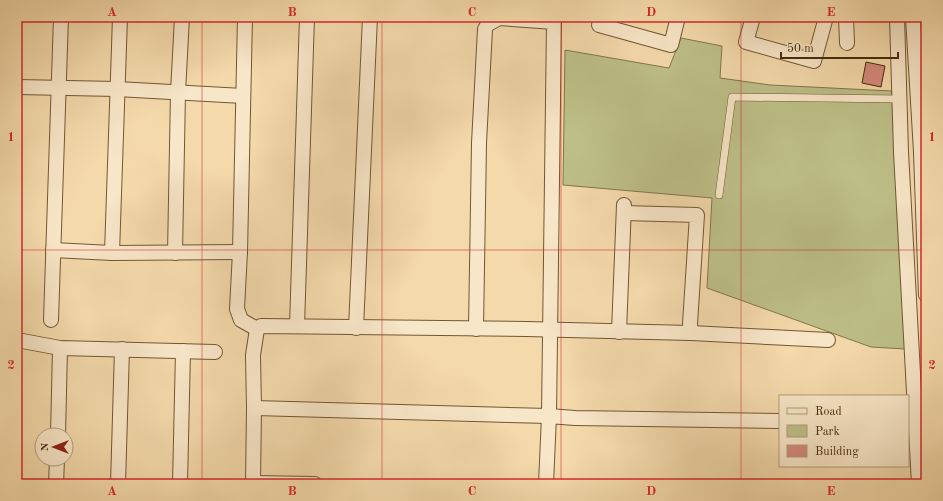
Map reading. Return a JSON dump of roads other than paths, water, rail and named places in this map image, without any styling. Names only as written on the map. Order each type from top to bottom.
[{"type":"street","points":[[51,320],[61,17]]},
{"type":"street","points":[[112,254],[120,17]]},
{"type":"street","points":[[175,253],[178,92],[182,17]]},
{"type":"street","points":[[245,17],[240,252],[237,309],[241,320],[257,329]]},
{"type":"street","points":[[297,326],[306,17]]},
{"type":"street","points":[[356,328],[370,17]]},
{"type":"street","points":[[601,17],[599,25],[671,45],[678,17]]},
{"type":"street","points":[[753,17],[746,42],[814,61],[826,17]]},
{"type":"street","points":[[846,17],[847,42]]},
{"type":"street","points":[[897,17],[912,424],[919,484]]},
{"type":"street","points":[[913,17],[924,151],[926,295]]},
{"type":"street","points":[[476,329],[479,143],[485,29],[493,19],[499,18],[554,22],[549,416],[546,484]]},
{"type":"street","points":[[17,87],[118,89],[243,96]]},
{"type":"street","points":[[619,332],[624,208],[697,215],[690,324],[691,333]]},
{"type":"street","points":[[53,250],[112,254],[240,252]]},
{"type":"street","points":[[257,329],[261,326],[297,326],[550,330],[691,333],[828,340]]},
{"type":"street","points":[[257,329],[253,355],[253,484],[315,484]]},
{"type":"street","points":[[17,340],[60,348],[215,352]]},
{"type":"street","points":[[58,427],[60,348]]},
{"type":"street","points":[[118,484],[122,349]]},
{"type":"street","points":[[180,484],[183,351]]},
{"type":"street","points":[[254,408],[575,418],[779,421]]},
{"type":"street","points":[[56,484],[57,467]]},
{"type":"lane","points":[[719,195],[732,97],[900,99]]}]
